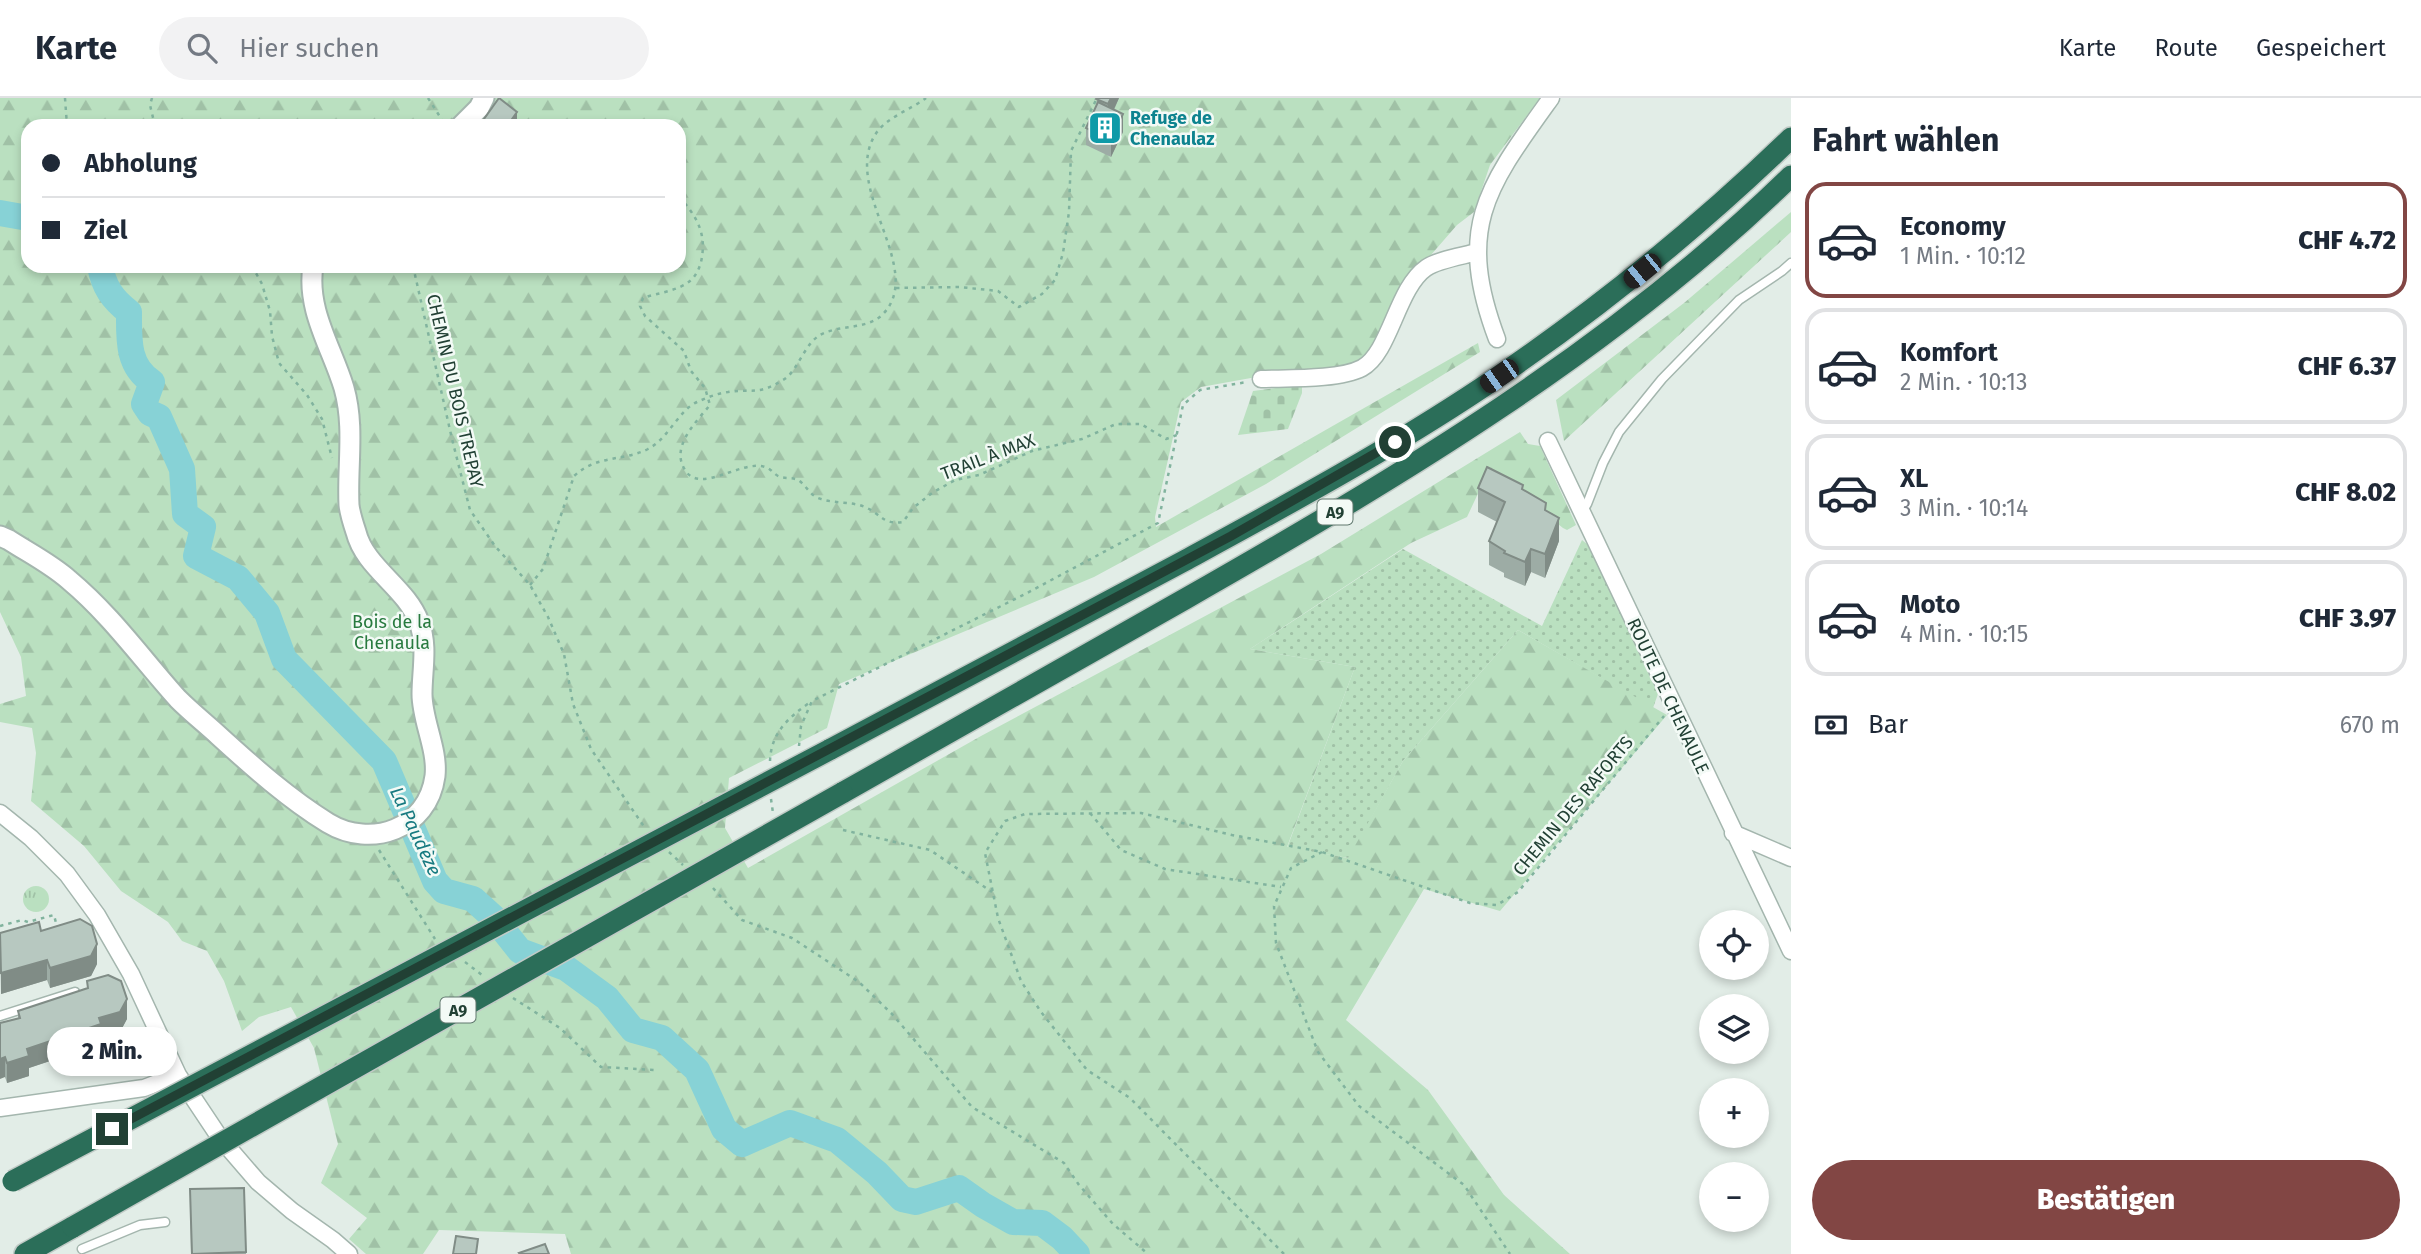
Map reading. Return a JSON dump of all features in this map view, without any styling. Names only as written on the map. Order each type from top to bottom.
[{"type":"highway","name":"A9","points":[[7,1185],[829,750],[1374,456],[1470,395],[1625,284],[1716,209],[1791,138]]},
{"type":"highway","name":"A9","points":[[25,1254],[1242,566],[1450,442],[1612,329],[1698,260],[1791,176]]},
{"type":"street","points":[[468,119],[484,98]]},
{"type":"street","points":[[1497,339],[1483,296],[1477,252],[1480,228],[1491,189],[1504,164],[1551,98]]},
{"type":"street","points":[[1261,379],[1347,374],[1366,366],[1377,352],[1413,281],[1427,268],[1477,252]]},
{"type":"street","points":[[0,536],[68,578],[111,619],[180,701],[254,768],[328,823],[348,832],[369,836],[394,830],[415,817],[428,800],[435,776],[422,696],[425,656],[419,622],[401,592],[374,564],[358,540],[349,508],[349,422],[344,389],[322,334],[310,284],[312,273]]},
{"type":"street","name":"ROUTE DE CHENAULE","points":[[1548,441],[1791,951]]},
{"type":"street","points":[[0,813],[31,838],[67,874],[97,915],[178,1075],[220,1138],[258,1182],[349,1254]]},
{"type":"street","points":[[1733,833],[1791,858]]},
{"type":"street","points":[[0,1108],[144,1088],[178,1075]]},
{"type":"lane","points":[[1582,512],[1619,432],[1662,379],[1739,300],[1791,263]]},
{"type":"lane","points":[[0,1016],[87,988]]},
{"type":"lane","points":[[82,1250],[140,1225],[165,1222]]},
{"type":"path","points":[[65,98],[66,119]]},
{"type":"path","points":[[152,98],[150,105],[153,119]]},
{"type":"path","points":[[428,98],[442,119]]},
{"type":"path","points":[[530,585],[544,569],[574,476],[585,466],[646,450],[659,442],[694,403],[727,392],[762,392],[787,378],[808,347],[822,333],[870,322],[882,316],[891,304],[896,288],[895,271],[868,180],[869,150],[874,136],[883,125],[926,98]]},
{"type":"path","points":[[896,288],[959,287],[998,292],[1019,307],[1042,293],[1055,281],[1063,253],[1071,195],[1071,151],[1097,98]]},
{"type":"path","points":[[686,204],[701,228],[704,247],[698,271],[690,282],[643,298],[640,306],[645,316],[684,351],[691,371],[705,388],[708,398]]},
{"type":"path","points":[[256,273],[270,311],[271,337],[279,363],[307,395],[322,419],[333,464]]},
{"type":"path","name":"CHEMIN DU BOIS TREPAY","points":[[416,273],[470,510],[495,545],[530,585],[548,617],[564,654],[573,704],[591,749],[653,836]]},
{"type":"path","points":[[799,754],[801,726],[812,701],[1039,587],[1158,523],[1183,405],[1200,390],[1261,379]]},
{"type":"path","name":"TRAIL À MAX","points":[[708,398],[710,405],[682,444],[680,458],[685,471],[694,478],[708,479],[755,466],[767,467],[775,474],[797,479],[812,495],[821,499],[863,506],[893,523],[903,522],[922,500],[955,480],[979,475],[1032,451],[1082,439],[1116,424],[1141,424],[1166,439],[1177,435]]},
{"type":"path","name":"CHEMIN DES RAFORTS","points":[[993,892],[985,853],[1005,821],[1025,814],[1141,813],[1232,835],[1322,852],[1470,903],[1497,905],[1518,892],[1672,705]]},
{"type":"path","points":[[1090,813],[1121,850],[1165,869],[1282,888]]},
{"type":"path","points":[[843,830],[930,850],[993,892],[998,918],[1021,981],[1087,1070],[1130,1098],[1284,1254]]},
{"type":"path","points":[[662,845],[688,869]]},
{"type":"path","points":[[1322,852],[1292,868],[1274,906],[1276,943],[1318,1052],[1359,1106],[1464,1185],[1510,1254]]},
{"type":"path","points":[[706,883],[716,890],[742,920],[792,938],[859,982],[892,1014],[972,1107],[1064,1163],[1113,1224],[1148,1254]]},
{"type":"path","points":[[0,926],[54,915],[57,927],[68,924]]},
{"type":"green space","name":"Bois de la Chenaula","points":[[0,98],[1540,98],[1490,165],[1474,212],[1457,225],[1410,279],[1360,366],[1262,376],[1201,387],[1181,402],[1155,517],[1156,527],[1478,343],[1480,352],[1266,484],[1094,577],[839,684],[827,728],[729,778],[725,828],[748,868],[981,736],[1321,554],[1520,432],[1528,444],[1540,446],[1576,525],[1567,530],[1563,528],[1497,476],[1482,485],[1467,517],[1411,543],[1250,649],[1355,667],[1287,847],[1348,858],[1403,761],[1518,630],[1667,715],[1500,911],[1424,889],[1346,1020],[1428,1090],[1504,1195],[1570,1254],[571,1254],[565,1234],[439,1230],[423,1254],[366,1254],[349,1239],[367,1218],[321,1183],[338,1144],[314,1048],[291,1007],[259,1017],[242,1031],[224,981],[207,951],[182,941],[168,922],[121,891],[84,846],[31,801],[36,753],[32,728],[0,722],[0,704],[26,696],[21,657],[0,612]]},
{"type":"green space","points":[[1791,212],[1791,232],[1564,441],[1556,400],[1684,303]]},
{"type":"green space","points":[[1302,386],[1302,393],[1288,429],[1238,435],[1253,391]]},
{"type":"green space","points":[[1582,540],[1587,544],[1659,691],[1653,708],[1518,630],[1403,761],[1349,858],[1287,848],[1355,667],[1250,649],[1403,549],[1542,626]]},
{"type":"green space","points":[[36,886],[45,890],[49,899],[45,908],[36,912],[27,908],[23,899],[27,890]]},
{"type":"building","points":[[499,98],[517,112],[512,119],[484,119]]},
{"type":"building","points":[[1097,98],[1111,98],[1108,104]]},
{"type":"building","points":[[1098,102],[1123,114],[1111,139],[1086,128]]},
{"type":"building","points":[[1487,467],[1523,485],[1522,489],[1546,503],[1545,510],[1559,518],[1545,554],[1531,549],[1525,562],[1504,553],[1505,551],[1489,541],[1505,502],[1478,488]]},
{"type":"building","points":[[80,919],[92,926],[97,944],[91,956],[50,968],[47,960],[1,973],[0,933],[39,922],[41,931]]},
{"type":"building","points":[[108,975],[121,981],[127,999],[120,1012],[99,1018],[101,1024],[27,1049],[29,1056],[7,1063],[5,1057],[0,1059],[0,1023],[20,1018],[18,1011],[88,988],[87,981]]},
{"type":"building","points":[[244,1188],[246,1252],[192,1254],[190,1189]]},
{"type":"building","points":[[456,1236],[478,1239],[476,1254],[453,1254]]},
{"type":"building","points":[[545,1244],[549,1254],[519,1253]]},
{"type":"waterway","name":"La Paudèze","points":[[0,213],[21,217]]},
{"type":"waterway","name":"La Paudèze","points":[[102,273],[110,292],[129,312],[131,351],[138,368],[152,382],[144,404],[150,413],[159,417],[182,469],[185,514],[203,527],[196,556],[238,578],[267,613],[284,659],[384,761],[435,881],[444,891],[473,899],[493,917],[520,951],[566,968],[607,998],[633,1030],[662,1038],[697,1070],[724,1129],[742,1144],[790,1123],[837,1140],[877,1173],[902,1199],[916,1202],[959,1188],[1013,1222],[1042,1223],[1077,1254]]},
{"type":"place","name":"Refuge de Chenaulaz","points":[[1105,128]]},
{"type":"route","points":[[112,1129],[1231,536],[1395,442]]}]
